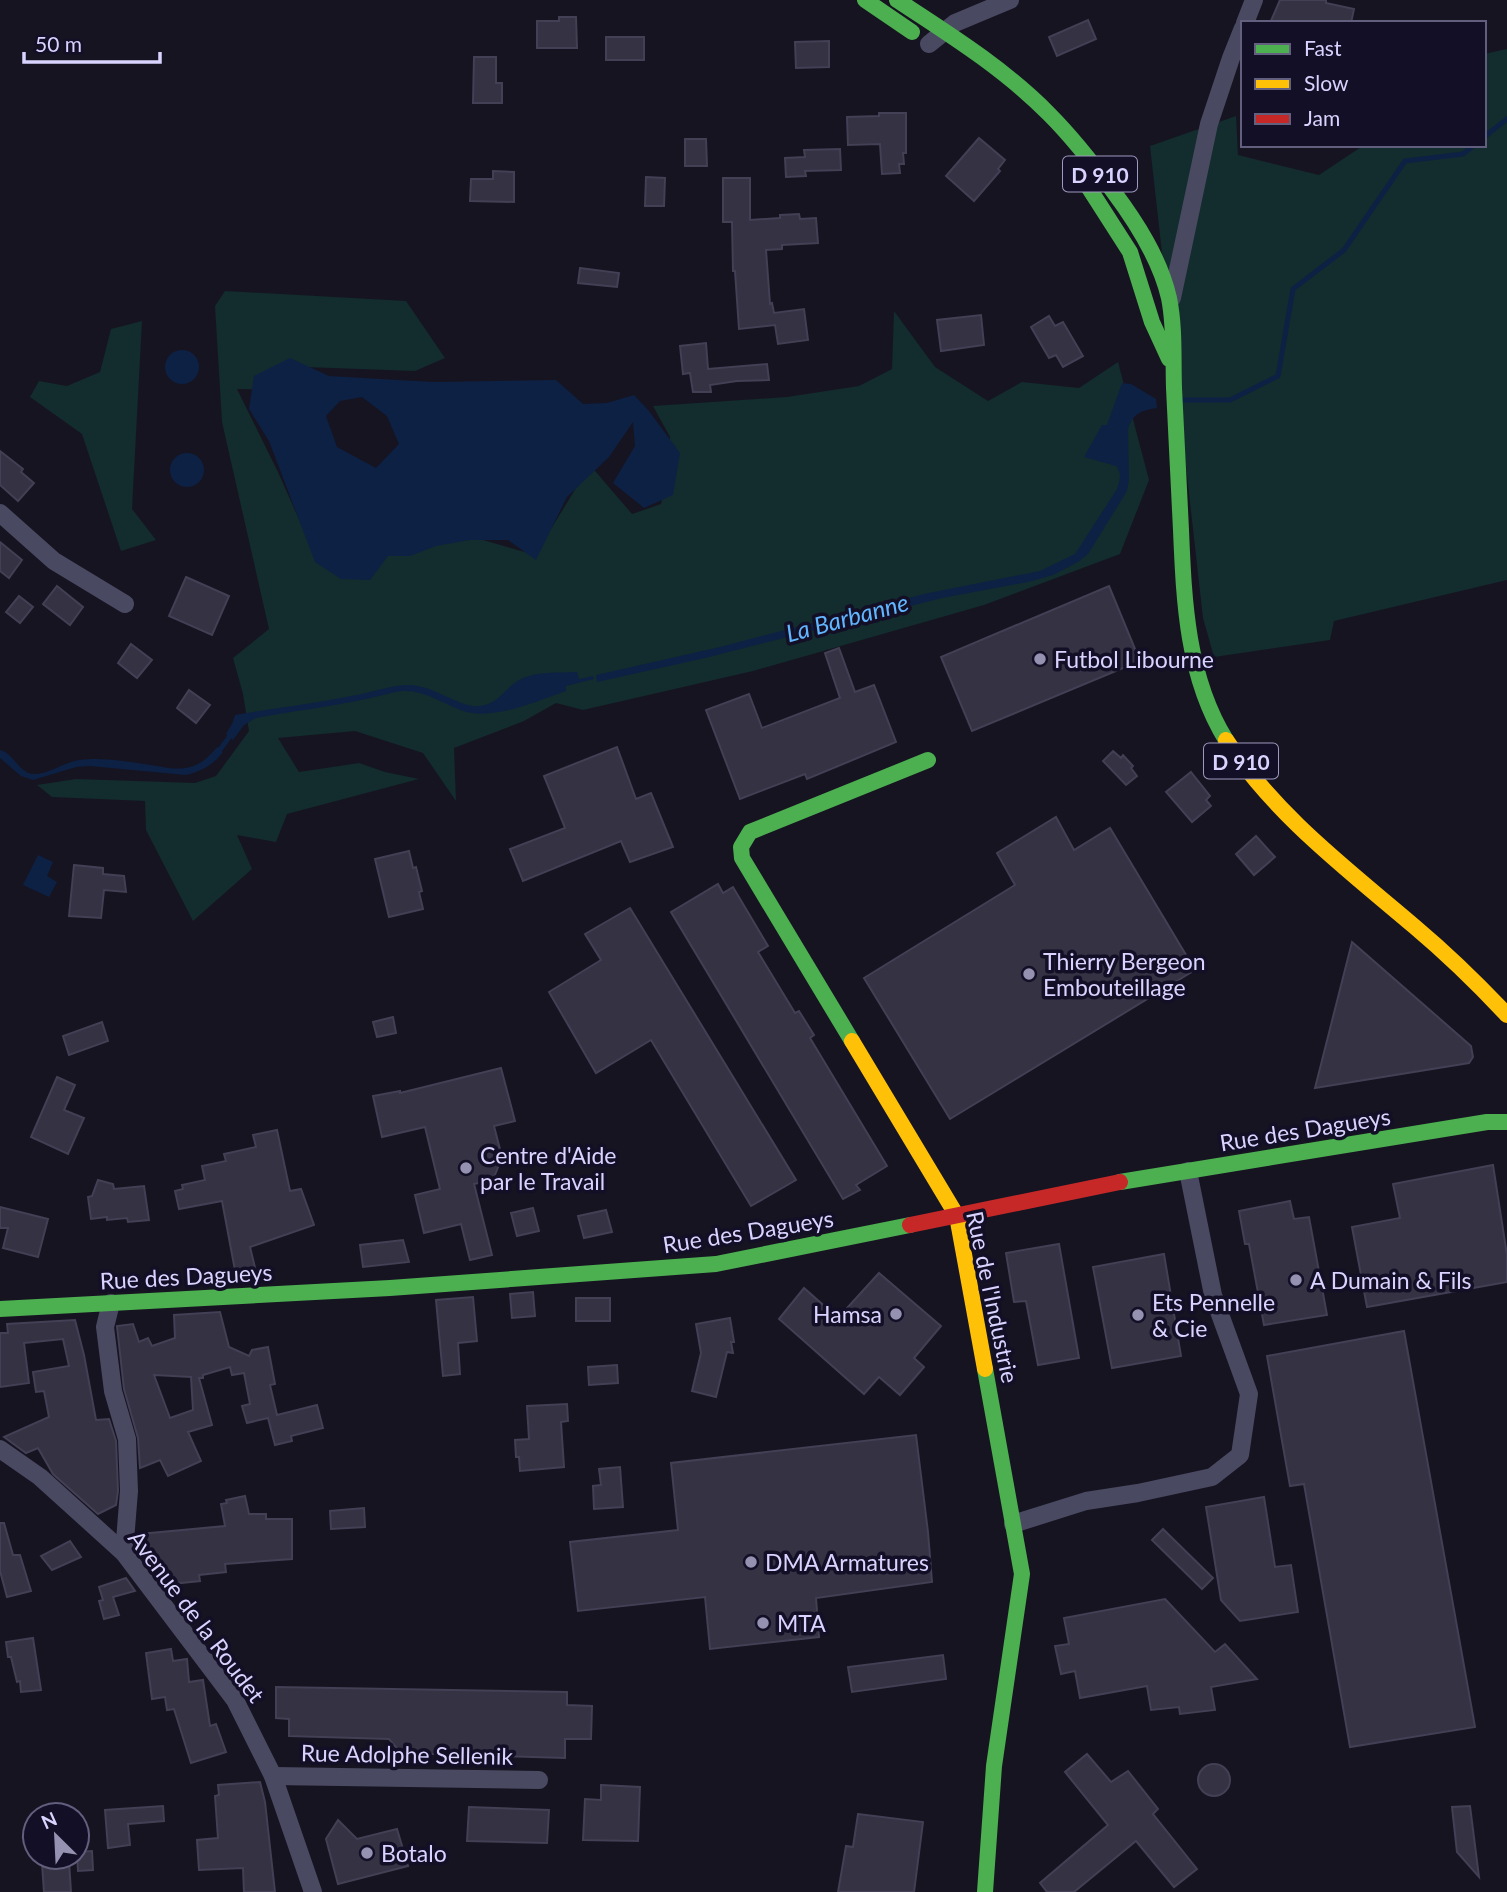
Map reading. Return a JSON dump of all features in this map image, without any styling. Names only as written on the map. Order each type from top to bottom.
[{"type":"street","points":[[865,0],[935,48],[944,31],[955,23],[1010,0]]},
{"type":"street","name":"D 910","points":[[897,0],[993,66],[1046,111],[1088,159],[1124,206],[1148,244],[1167,291],[1174,322],[1173,368],[1181,550],[1187,619],[1196,670],[1212,715],[1236,755],[1298,827],[1453,960],[1507,1015]]},
{"type":"street","points":[[1246,21],[1254,0]]},
{"type":"street","points":[[1171,308],[1209,124],[1241,33]]},
{"type":"street","name":"D 910","points":[[1081,176],[1130,252],[1152,322],[1173,368]]},
{"type":"street","points":[[0,513],[54,561],[125,604]]},
{"type":"street","name":"Rue de l'Industrie","points":[[928,760],[750,832],[741,847],[742,858],[957,1216],[1022,1574],[994,1766],[985,1892]]},
{"type":"street","name":"Rue des Dagueys","points":[[0,1309],[428,1286],[716,1264],[1131,1180],[1487,1122],[1507,1122]]},
{"type":"street","points":[[1013,1524],[1086,1501],[1212,1478],[1240,1455],[1249,1394],[1213,1296],[1188,1171]]},
{"type":"street","points":[[111,1303],[105,1327],[113,1391],[127,1439],[128,1491],[124,1553]]},
{"type":"street","name":"Avenue de la Roudet","points":[[0,1449],[40,1477],[124,1553],[235,1700],[273,1776],[313,1892]]},
{"type":"street","name":"Rue Adolphe Sellenik","points":[[273,1776],[539,1780]]},
{"type":"green space","points":[[1507,49],[1507,580],[1334,621],[1330,640],[1214,657],[1203,618],[1150,146],[1236,116],[1238,155],[1319,175],[1361,147],[1486,147],[1486,54]]},
{"type":"green space","points":[[225,291],[406,301],[445,358],[415,371],[304,367],[288,390],[237,389],[306,535],[441,528],[535,555],[590,465],[632,514],[661,504],[669,466],[670,437],[653,406],[787,397],[859,386],[892,369],[894,311],[935,367],[988,401],[1022,382],[1079,388],[1118,362],[1149,480],[1120,554],[984,605],[753,671],[583,710],[556,703],[524,721],[454,748],[456,801],[423,753],[355,731],[278,738],[299,772],[359,763],[419,779],[287,814],[276,842],[237,835],[252,869],[193,921],[146,830],[145,801],[52,797],[37,785],[76,779],[195,783],[216,776],[249,731],[233,658],[269,629],[222,422],[215,306]]},
{"type":"green space","points":[[142,321],[132,509],[156,540],[121,551],[82,434],[30,397],[39,381],[67,386],[100,372],[111,329]]},
{"type":"water","points":[[182,350],[194,355],[199,367],[194,379],[182,384],[170,379],[165,367],[170,355]]},
{"type":"water","points":[[290,358],[329,376],[433,382],[556,380],[583,404],[607,403],[634,395],[680,453],[673,495],[644,508],[613,483],[635,446],[633,422],[609,457],[567,497],[536,560],[508,540],[470,540],[436,546],[410,556],[388,556],[370,580],[341,579],[315,562],[269,441],[249,409],[254,376]],"holes":[[[362,397],[387,416],[399,444],[376,468],[337,447],[326,416],[340,401]]]},
{"type":"water","points":[[1122,383],[1131,384],[1156,399],[1157,408],[1138,414],[1132,420],[1128,430],[1127,491],[1088,554],[1078,562],[1053,575],[1028,582],[942,598],[705,658],[597,682],[596,675],[720,647],[924,594],[1040,571],[1075,554],[1119,483],[1120,474],[1116,466],[1084,457],[1102,425],[1107,425]]},
{"type":"water","points":[[187,453],[199,458],[204,470],[199,482],[187,487],[175,482],[170,470],[175,458]]},
{"type":"water","points":[[577,672],[579,679],[593,676],[594,679],[566,686],[566,691],[502,712],[488,714],[463,711],[426,695],[403,691],[256,718],[244,725],[233,740],[226,734],[235,715],[337,699],[395,686],[418,686],[464,704],[480,706],[492,702],[514,683],[526,677]]},
{"type":"water","points":[[217,747],[223,752],[215,761],[186,775],[90,766],[76,767],[33,780],[21,776],[0,758],[0,750],[9,755],[24,771],[34,774],[87,759],[184,768],[200,763]]},
{"type":"water","points":[[38,855],[53,862],[47,876],[57,882],[49,897],[23,885]]},
{"type":"building","points":[[1280,0],[1326,0],[1326,3],[1354,9],[1351,21],[1271,21]]},
{"type":"building","points":[[559,17],[576,17],[577,48],[537,48],[537,21],[559,21]]},
{"type":"building","points":[[1088,20],[1096,39],[1057,56],[1049,37]]},
{"type":"building","points":[[606,37],[644,37],[644,60],[606,60]]},
{"type":"building","points":[[829,41],[829,67],[796,68],[795,42]]},
{"type":"building","points":[[474,57],[496,57],[496,83],[502,83],[502,103],[473,103]]},
{"type":"building","points":[[879,113],[906,113],[906,153],[903,153],[904,164],[899,164],[900,173],[882,174],[880,144],[848,145],[847,117],[879,116]]},
{"type":"building","points":[[979,138],[1005,160],[998,169],[1000,171],[974,201],[946,176]]},
{"type":"building","points":[[685,139],[706,139],[707,166],[685,166]]},
{"type":"building","points":[[840,149],[841,170],[805,171],[806,176],[786,177],[785,158],[805,157],[804,150]]},
{"type":"building","points":[[493,171],[514,172],[514,202],[470,201],[471,179],[493,179]]},
{"type":"building","points":[[646,177],[665,178],[664,206],[645,206]]},
{"type":"building","points":[[723,178],[750,178],[750,220],[799,214],[800,219],[816,218],[818,243],[782,245],[782,249],[766,250],[770,304],[772,303],[774,313],[804,309],[808,340],[778,344],[775,325],[739,329],[733,271],[732,222],[723,222]]},
{"type":"building","points":[[580,268],[619,273],[617,287],[578,283]]},
{"type":"building","points":[[981,315],[984,345],[941,351],[937,320]]},
{"type":"building","points":[[1049,316],[1055,326],[1063,322],[1083,356],[1063,367],[1056,355],[1049,358],[1031,327]]},
{"type":"building","points":[[706,343],[708,369],[767,364],[769,380],[710,385],[711,392],[693,392],[690,373],[683,374],[680,346]]},
{"type":"building","points":[[0,451],[23,469],[21,472],[34,483],[18,501],[0,485]]},
{"type":"building","points":[[0,542],[22,560],[9,578],[0,571]]},
{"type":"building","points":[[186,577],[229,596],[212,635],[169,616]]},
{"type":"building","points":[[57,586],[83,607],[70,625],[43,604]]},
{"type":"building","name":"Futbol Libourne","points":[[1109,586],[1140,661],[972,731],[941,657]]},
{"type":"building","points":[[19,596],[33,607],[20,623],[6,612]]},
{"type":"building","points":[[131,644],[152,660],[137,678],[118,663]]},
{"type":"building","points":[[839,648],[855,692],[874,685],[896,742],[807,779],[805,774],[740,799],[706,710],[749,694],[762,728],[840,698],[825,653]]},
{"type":"building","points":[[189,690],[210,705],[196,723],[177,708]]},
{"type":"building","points":[[617,747],[636,799],[651,793],[673,847],[630,862],[621,841],[523,881],[510,849],[565,828],[544,776]]},
{"type":"building","points":[[1113,751],[1121,758],[1123,755],[1133,766],[1131,768],[1137,776],[1126,785],[1103,761]]},
{"type":"building","points":[[1191,772],[1210,796],[1206,800],[1211,806],[1192,822],[1166,792]]},
{"type":"building","name":"Thierry Bergeon Embouteillage","points":[[1056,817],[1074,850],[1110,828],[1195,970],[950,1119],[864,978],[1015,885],[997,853]]},
{"type":"building","points":[[1256,836],[1275,857],[1254,875],[1236,854]]},
{"type":"building","points":[[409,851],[422,891],[419,892],[423,909],[389,917],[375,859]]},
{"type":"building","points":[[74,865],[103,868],[103,874],[124,876],[126,892],[104,890],[101,918],[69,916]]},
{"type":"building","points":[[718,884],[723,893],[733,887],[768,946],[758,952],[795,1013],[799,1011],[814,1035],[810,1038],[887,1166],[856,1185],[860,1190],[843,1199],[671,912]]},
{"type":"building","points":[[630,908],[796,1180],[751,1206],[651,1040],[596,1073],[549,992],[601,960],[585,934]]},
{"type":"building","points":[[1352,942],[1471,1046],[1473,1057],[1469,1063],[1315,1088]]},
{"type":"building","points":[[393,1017],[396,1033],[377,1037],[373,1022]]},
{"type":"building","points":[[102,1022],[108,1041],[69,1055],[63,1036]]},
{"type":"building","name":"Centre d'Aide par le Travail","points":[[501,1068],[515,1121],[494,1126],[502,1157],[493,1180],[474,1184],[492,1255],[470,1260],[461,1224],[424,1233],[415,1195],[440,1189],[425,1127],[382,1137],[373,1096],[400,1093]]},
{"type":"building","points":[[57,1077],[75,1085],[64,1110],[84,1118],[68,1154],[31,1137]]},
{"type":"building","points":[[277,1130],[290,1191],[301,1189],[314,1225],[250,1247],[258,1280],[237,1281],[222,1201],[179,1209],[175,1191],[183,1189],[182,1185],[205,1180],[202,1166],[226,1161],[224,1154],[256,1147],[253,1135]]},
{"type":"building","points":[[1493,1165],[1507,1255],[1507,1282],[1367,1307],[1352,1227],[1400,1218],[1393,1184]]},
{"type":"building","points":[[98,1180],[113,1184],[114,1189],[144,1186],[149,1220],[128,1222],[127,1218],[91,1219],[88,1197],[92,1196]]},
{"type":"building","name":"A Dumain & Fils","points":[[1290,1201],[1294,1219],[1309,1217],[1327,1315],[1264,1325],[1249,1244],[1245,1244],[1239,1211]]},
{"type":"building","points":[[0,1207],[48,1219],[38,1257],[3,1248],[8,1228],[0,1228]]},
{"type":"building","points":[[533,1208],[539,1231],[517,1236],[511,1213]]},
{"type":"building","points":[[606,1210],[612,1232],[584,1238],[578,1216]]},
{"type":"building","points":[[403,1240],[409,1262],[363,1267],[360,1245]]},
{"type":"building","points":[[1059,1244],[1079,1358],[1038,1365],[1026,1301],[1014,1302],[1006,1253]]},
{"type":"building","name":"Ets Pennelle & Cie","points":[[1164,1254],[1181,1356],[1112,1368],[1093,1267]]},
{"type":"building","points":[[879,1273],[941,1326],[914,1358],[924,1367],[900,1395],[879,1377],[864,1394],[779,1319],[804,1288],[838,1318]]},
{"type":"building","points":[[533,1292],[535,1316],[512,1318],[510,1294]]},
{"type":"building","points":[[473,1297],[477,1341],[458,1343],[460,1374],[443,1376],[436,1300]]},
{"type":"building","points":[[576,1298],[610,1298],[610,1321],[576,1321]]},
{"type":"building","points":[[220,1312],[229,1347],[249,1356],[252,1350],[268,1347],[275,1384],[270,1385],[277,1415],[317,1405],[323,1428],[291,1436],[292,1441],[275,1445],[268,1418],[247,1423],[242,1406],[250,1404],[244,1373],[232,1375],[230,1367],[199,1378],[212,1425],[188,1432],[201,1461],[168,1476],[160,1460],[140,1468],[138,1438],[124,1389],[117,1326],[133,1324],[139,1342],[148,1338],[152,1346],[175,1338],[174,1315]],"holes":[[[154,1375],[191,1377],[193,1410],[170,1418]]]},
{"type":"building","points":[[730,1318],[733,1353],[727,1352],[716,1397],[692,1391],[701,1353],[696,1324]]},
{"type":"building","points":[[75,1320],[96,1420],[109,1419],[116,1441],[116,1505],[98,1514],[53,1474],[38,1448],[26,1453],[4,1437],[49,1417],[44,1391],[36,1392],[33,1372],[69,1366],[63,1339],[24,1343],[29,1383],[0,1387],[0,1333],[8,1333],[7,1324]]},
{"type":"building","points":[[1404,1331],[1475,1727],[1350,1747],[1304,1484],[1290,1486],[1267,1356]]},
{"type":"building","points":[[617,1365],[618,1383],[589,1385],[588,1367]]},
{"type":"building","points":[[567,1404],[568,1421],[561,1422],[564,1467],[520,1471],[515,1440],[529,1439],[527,1406]]},
{"type":"building","points":[[916,1435],[932,1582],[816,1598],[819,1637],[710,1649],[705,1597],[578,1611],[570,1542],[678,1530],[671,1463]]},
{"type":"building","points":[[620,1467],[623,1507],[594,1509],[593,1486],[601,1485],[599,1469]]},
{"type":"building","points":[[245,1496],[249,1514],[266,1514],[266,1519],[292,1519],[292,1559],[225,1564],[226,1572],[199,1575],[200,1581],[162,1585],[156,1577],[155,1559],[145,1560],[140,1534],[225,1526],[221,1504],[227,1503],[226,1500]]},
{"type":"building","points":[[1264,1497],[1275,1567],[1291,1565],[1298,1612],[1240,1621],[1221,1600],[1206,1507]]},
{"type":"building","points":[[364,1508],[365,1527],[331,1529],[330,1511]]},
{"type":"building","points":[[0,1523],[4,1523],[13,1555],[20,1555],[31,1591],[7,1597],[0,1571]]},
{"type":"building","points":[[1163,1529],[1213,1578],[1202,1589],[1152,1540]]},
{"type":"building","points":[[70,1541],[81,1557],[52,1570],[41,1556]]},
{"type":"building","points":[[126,1578],[135,1591],[113,1597],[119,1615],[104,1619],[99,1601],[103,1600],[99,1587]]},
{"type":"building","points":[[1165,1599],[1215,1652],[1225,1644],[1257,1679],[1211,1687],[1215,1710],[1180,1714],[1179,1707],[1151,1710],[1147,1686],[1080,1698],[1075,1671],[1061,1674],[1055,1646],[1069,1644],[1064,1618]]},
{"type":"building","points":[[33,1638],[41,1690],[21,1692],[20,1681],[17,1682],[11,1657],[8,1657],[6,1642]]},
{"type":"building","points":[[171,1649],[173,1661],[187,1659],[189,1682],[203,1680],[210,1726],[216,1724],[226,1752],[191,1763],[174,1709],[167,1710],[165,1697],[152,1699],[146,1653]]},
{"type":"building","points":[[943,1655],[946,1679],[852,1692],[848,1667]]},
{"type":"building","points":[[276,1687],[567,1692],[567,1705],[592,1706],[591,1739],[565,1739],[565,1758],[401,1753],[389,1739],[289,1736],[289,1719],[276,1718]]},
{"type":"building","points":[[1087,1754],[1111,1782],[1128,1771],[1158,1809],[1153,1814],[1197,1869],[1174,1887],[1136,1841],[1074,1892],[1047,1892],[1040,1883],[1108,1825],[1065,1772]]},
{"type":"building","points":[[1214,1764],[1225,1769],[1230,1780],[1225,1791],[1214,1796],[1203,1791],[1198,1780],[1203,1769]]},
{"type":"building","points":[[260,1782],[265,1802],[275,1892],[244,1892],[243,1868],[199,1870],[197,1840],[218,1838],[215,1796],[219,1795],[218,1785]]},
{"type":"building","points":[[601,1785],[640,1787],[638,1841],[583,1840],[585,1799],[601,1800]]},
{"type":"building","points":[[163,1806],[164,1821],[128,1824],[130,1845],[108,1848],[105,1810]]},
{"type":"building","points":[[1470,1806],[1479,1877],[1457,1852],[1452,1807]]},
{"type":"building","points":[[469,1807],[549,1810],[547,1843],[467,1841]]},
{"type":"building","points":[[858,1814],[923,1822],[914,1892],[838,1892],[846,1846],[853,1847]]},
{"type":"building","name":"Botalo","points":[[338,1820],[357,1839],[397,1829],[408,1866],[338,1884],[326,1839]]},
{"type":"building","points":[[42,1871],[70,1871],[71,1892],[44,1892]]},
{"type":"waterway","name":"La Barbanne","points":[[1486,135],[1507,119]]},
{"type":"waterway","name":"La Barbanne","points":[[1183,400],[1230,400],[1278,376],[1293,289],[1344,250],[1405,161],[1463,154],[1472,147]]},
{"type":"waterway","name":"La Barbanne","points":[[216,755],[233,732]]},
{"type":"traffic: fast","points":[[865,0],[912,32]]},
{"type":"traffic: fast","points":[[897,0],[995,67],[1049,114],[1122,203],[1147,242],[1160,269],[1169,298],[1172,320],[1186,611],[1195,665],[1203,691],[1226,740]]},
{"type":"traffic: fast","points":[[1087,185],[1130,252],[1152,322],[1169,359]]},
{"type":"traffic: fast","points":[[852,1041],[742,858],[741,847],[750,832],[928,760]]},
{"type":"traffic: fast","points":[[1120,1182],[1487,1122],[1507,1122]]},
{"type":"traffic: fast","points":[[0,1309],[390,1288],[716,1264],[910,1225]]},
{"type":"traffic: fast","points":[[985,1369],[1022,1574],[994,1766],[985,1892]]},
{"type":"traffic: slow","points":[[1226,740],[1245,767],[1289,817],[1439,948],[1507,1015]]},
{"type":"traffic: slow","points":[[852,1041],[957,1216],[985,1369]]},
{"type":"traffic: jam","points":[[910,1225],[1120,1182]]},
{"type":"place","name":"Futbol Libourne","points":[[1040,659]]},
{"type":"place","name":"Thierry Bergeon Embouteillage","points":[[1029,974]]},
{"type":"place","name":"Centre d'Aide par le Travail","points":[[466,1168]]},
{"type":"place","name":"A Dumain & Fils","points":[[1296,1280]]},
{"type":"place","name":"Hamsa","points":[[896,1314]]},
{"type":"place","name":"Ets Pennelle & Cie","points":[[1138,1315]]},
{"type":"place","name":"DMA Armatures","points":[[751,1562]]},
{"type":"place","name":"MTA","points":[[763,1623]]},
{"type":"place","name":"Botalo","points":[[367,1853]]}]
